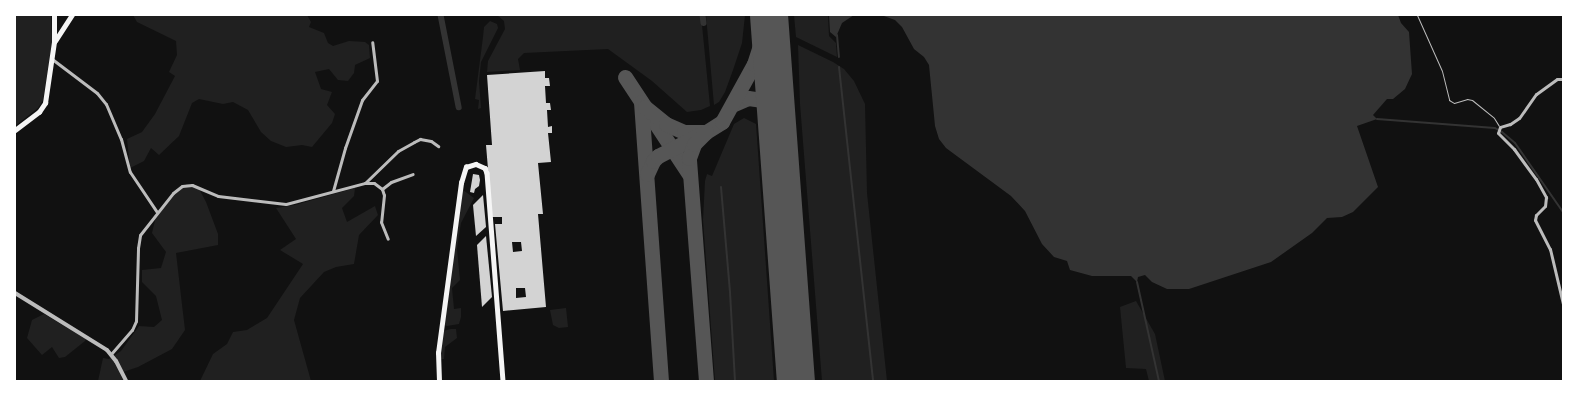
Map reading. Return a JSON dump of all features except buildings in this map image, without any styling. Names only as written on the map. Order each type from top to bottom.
[{"type":"main road","points":[[15,130],[44,106],[54,42],[54,15]]},
{"type":"main road","points":[[54,42],[72,15]]},
{"type":"main road","points":[[439,381],[438,353],[461,182],[466,167],[476,164],[483,166],[486,173],[503,381]]},
{"type":"street","points":[[333,192],[345,148],[362,100],[377,81],[372,42]]},
{"type":"street","points":[[52,59],[97,93],[106,104],[121,139],[130,172],[157,212]]},
{"type":"street","points":[[1563,79],[1557,79],[1536,94],[1519,118],[1499,129],[1498,135],[1514,149],[1536,179],[1546,197],[1545,206],[1536,215],[1535,220],[1550,249],[1563,304]]},
{"type":"street","points":[[364,183],[398,151],[414,142],[420,140],[431,141],[438,146]]},
{"type":"street","points":[[382,189],[391,182],[413,174]]},
{"type":"street","points":[[111,354],[135,324],[138,241],[143,230],[173,193],[187,184],[218,196],[286,204],[364,183],[374,183],[382,189],[384,195],[381,222],[388,239]]},
{"type":"street","points":[[15,293],[111,354],[126,381]]},
{"type":"lane","points":[[1417,15],[1442,71],[1449,100],[1454,102],[1467,99],[1472,100],[1494,118],[1499,129]]},
{"type":"shaded area","points":[[15,15],[51,15],[52,42],[43,100],[38,108],[15,126]]},
{"type":"shaded area","points":[[133,15],[307,15],[311,22],[309,27],[324,33],[328,43],[333,46],[349,41],[365,42],[369,45],[370,58],[355,65],[354,73],[348,81],[338,80],[329,69],[315,72],[321,89],[332,92],[327,105],[335,114],[332,123],[312,147],[302,145],[286,147],[271,141],[261,132],[248,110],[233,102],[223,104],[199,99],[192,103],[179,136],[159,155],[151,148],[144,161],[130,168],[127,139],[142,132],[155,114],[175,76],[169,72],[177,55],[176,41],[137,22]]},
{"type":"shaded area","points":[[497,15],[701,15],[710,106],[701,110],[687,112],[652,81],[608,49],[524,53],[518,59],[520,70],[487,72],[488,61],[505,29],[504,21]]},
{"type":"shaded area","points":[[706,15],[745,15],[742,43],[733,70],[725,92],[719,102],[714,105]]},
{"type":"shaded area","points":[[794,15],[828,15],[829,36],[836,43],[837,57],[796,37]]},
{"type":"shaded area","points":[[829,15],[854,15],[842,23],[836,37],[830,32]]},
{"type":"shaded area","points":[[881,15],[1398,15],[1401,23],[1409,32],[1412,74],[1405,89],[1393,99],[1387,99],[1373,115],[1377,119],[1357,126],[1378,187],[1353,212],[1342,217],[1327,218],[1312,233],[1271,262],[1189,289],[1167,289],[1152,282],[1145,275],[1138,277],[1137,282],[1131,276],[1092,276],[1070,270],[1067,261],[1054,257],[1042,244],[1025,211],[1011,196],[946,148],[939,139],[935,126],[929,65],[924,57],[914,49],[902,27],[895,20]]},
{"type":"shaded area","points":[[490,21],[497,24],[498,28],[481,62],[479,81],[481,108],[478,109],[479,100],[475,99],[484,27]]},
{"type":"shaded area","points":[[798,45],[844,69],[854,81],[865,104],[867,193],[887,381],[822,381],[800,104]]},
{"type":"shaded area","points":[[744,118],[756,124],[774,381],[715,381],[703,220],[705,181],[707,174],[712,176],[734,124]]},
{"type":"shaded area","points":[[187,184],[198,187],[206,202],[218,234],[218,245],[176,253],[185,330],[172,349],[138,367],[120,373],[123,381],[98,381],[103,358],[109,359],[121,351],[139,326],[154,327],[162,320],[156,296],[142,282],[142,270],[161,268],[166,252],[152,233],[157,212],[173,193]]},
{"type":"shaded area","points":[[355,188],[354,196],[342,208],[347,222],[375,206],[378,215],[359,235],[354,264],[336,267],[324,272],[300,298],[294,320],[311,381],[200,381],[213,354],[227,344],[233,332],[247,330],[267,318],[303,264],[280,250],[296,239],[276,208],[295,205]]},
{"type":"shaded area","points":[[463,190],[474,198],[461,223],[457,249],[460,280],[452,288],[454,309],[461,308],[461,317],[459,324],[447,326],[444,325]]},
{"type":"shaded area","points":[[1136,301],[1155,334],[1165,381],[1149,381],[1146,369],[1126,368],[1120,307]]},
{"type":"shaded area","points":[[566,308],[568,327],[559,328],[553,325],[550,310]]},
{"type":"shaded area","points":[[44,314],[86,339],[85,341],[65,357],[59,358],[52,347],[42,355],[27,338],[32,320]]},
{"type":"shaded area","points":[[456,329],[457,338],[445,347],[444,359],[441,359],[440,381],[439,359],[442,335],[443,331]]},
{"type":"waterway","points":[[441,15],[459,107]]},
{"type":"waterway","points":[[703,15],[704,23]]},
{"type":"waterway","points":[[837,35],[839,57]]},
{"type":"waterway","points":[[839,67],[873,381]]},
{"type":"waterway","points":[[1377,119],[1495,128],[1515,143],[1563,212]]},
{"type":"waterway","points":[[721,187],[735,381]]},
{"type":"waterway","points":[[1137,282],[1159,381]]},
{"type":"taxiway","points":[[645,107],[666,124],[684,132],[706,132],[722,122],[754,64],[764,33],[766,15]]},
{"type":"taxiway","points":[[625,77],[689,174]]},
{"type":"taxiway","points":[[734,104],[748,98],[763,100],[773,110],[778,132]]},
{"type":"taxiway","points":[[641,102],[661,381]]},
{"type":"taxiway","points":[[706,132],[694,144],[689,158],[706,381]]},
{"type":"taxiway","points":[[647,174],[653,161],[658,156],[701,134]]},
{"type":"runway","points":[[769,15],[796,381]]}]
